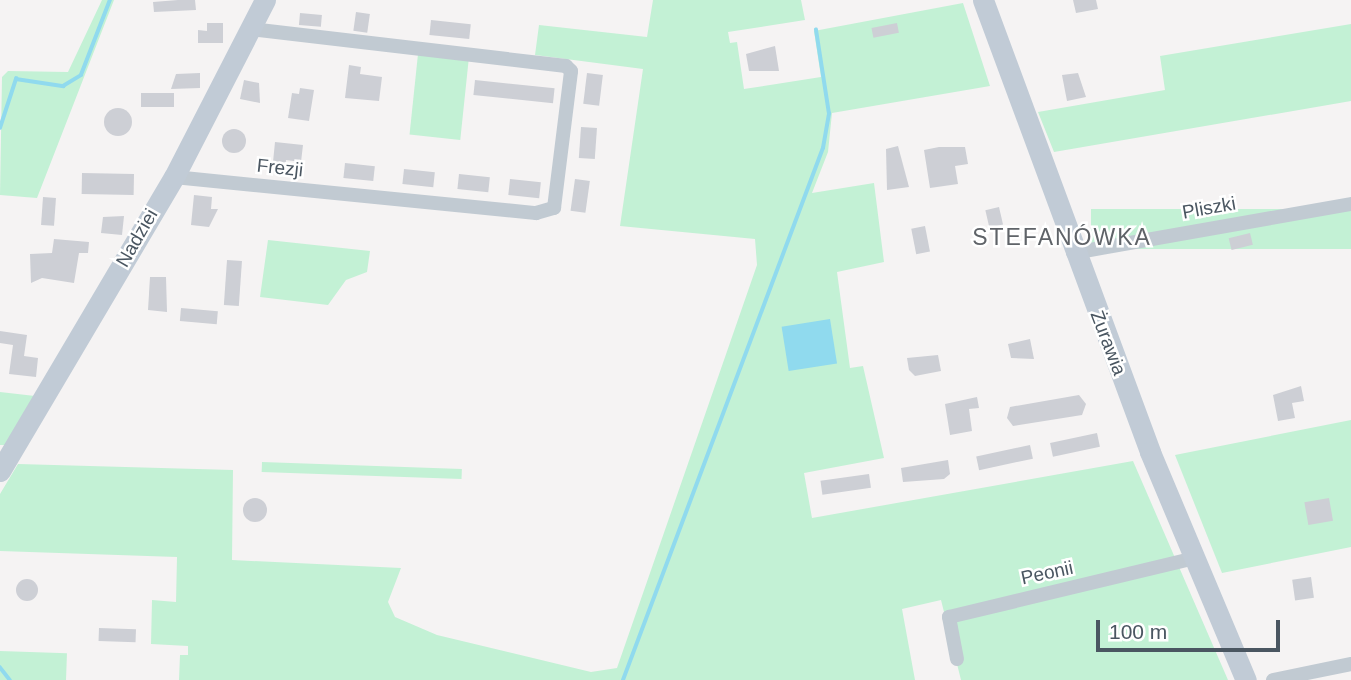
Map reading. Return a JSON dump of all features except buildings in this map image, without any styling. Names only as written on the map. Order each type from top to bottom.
[{"type":"main road","name":"Nadziei","points":[[0,471],[174,177],[265,0]]},
{"type":"main road","name":"Żurawia","points":[[983,0],[1073,253],[1246,680]]},
{"type":"street","name":"Frezji","points":[[174,177],[536,213],[554,208],[569,68],[251,29]]},
{"type":"street","name":"Pliszki","points":[[1073,253],[1351,204]]},
{"type":"street","name":"Peonii","points":[[957,659],[949,617],[1195,558]]},
{"type":"street","points":[[1273,680],[1351,664]]},
{"type":"green space","points":[[102,0],[114,0],[37,198],[0,195],[2,77],[8,71],[68,72]]},
{"type":"green space","points":[[653,0],[801,0],[805,20],[728,32],[730,43],[737,42],[744,89],[821,77],[814,31],[963,3],[990,86],[832,113],[828,152],[812,193],[874,183],[884,262],[837,272],[850,368],[863,366],[884,458],[804,473],[812,518],[1133,461],[1228,680],[961,680],[941,600],[902,609],[915,680],[179,680],[180,655],[188,655],[188,646],[151,644],[152,600],[176,602],[177,557],[0,551],[0,494],[18,464],[233,470],[232,560],[401,568],[388,602],[395,617],[437,635],[591,672],[617,668],[757,265],[755,239],[620,226],[643,69],[535,55],[539,25],[647,37]]},
{"type":"green space","points":[[1351,24],[1351,101],[1054,152],[1038,112],[1165,90],[1160,56]]},
{"type":"green space","points":[[418,54],[469,59],[460,140],[410,135]]},
{"type":"green space","points":[[1091,209],[1351,209],[1351,249],[1091,249]]},
{"type":"green space","points":[[268,240],[370,251],[367,272],[346,280],[328,305],[260,297]]},
{"type":"green space","points":[[0,392],[35,396],[6,445],[0,445]]},
{"type":"green space","points":[[1351,420],[1351,547],[1222,573],[1175,455]]},
{"type":"green space","points":[[262,462],[462,469],[462,479],[262,472]]},
{"type":"green space","points":[[0,651],[67,653],[66,680],[0,680]]},
{"type":"water","points":[[830,319],[837,363],[789,371],[782,327]]},
{"type":"waterway","points":[[0,128],[16,79],[63,86],[81,75],[110,0]]},
{"type":"waterway","points":[[623,680],[823,148],[829,114],[816,30]]},
{"type":"waterway","points":[[0,667],[10,680]]},
{"type":"district","name":"STEFANÓWKA","points":[[1062,237]]}]
